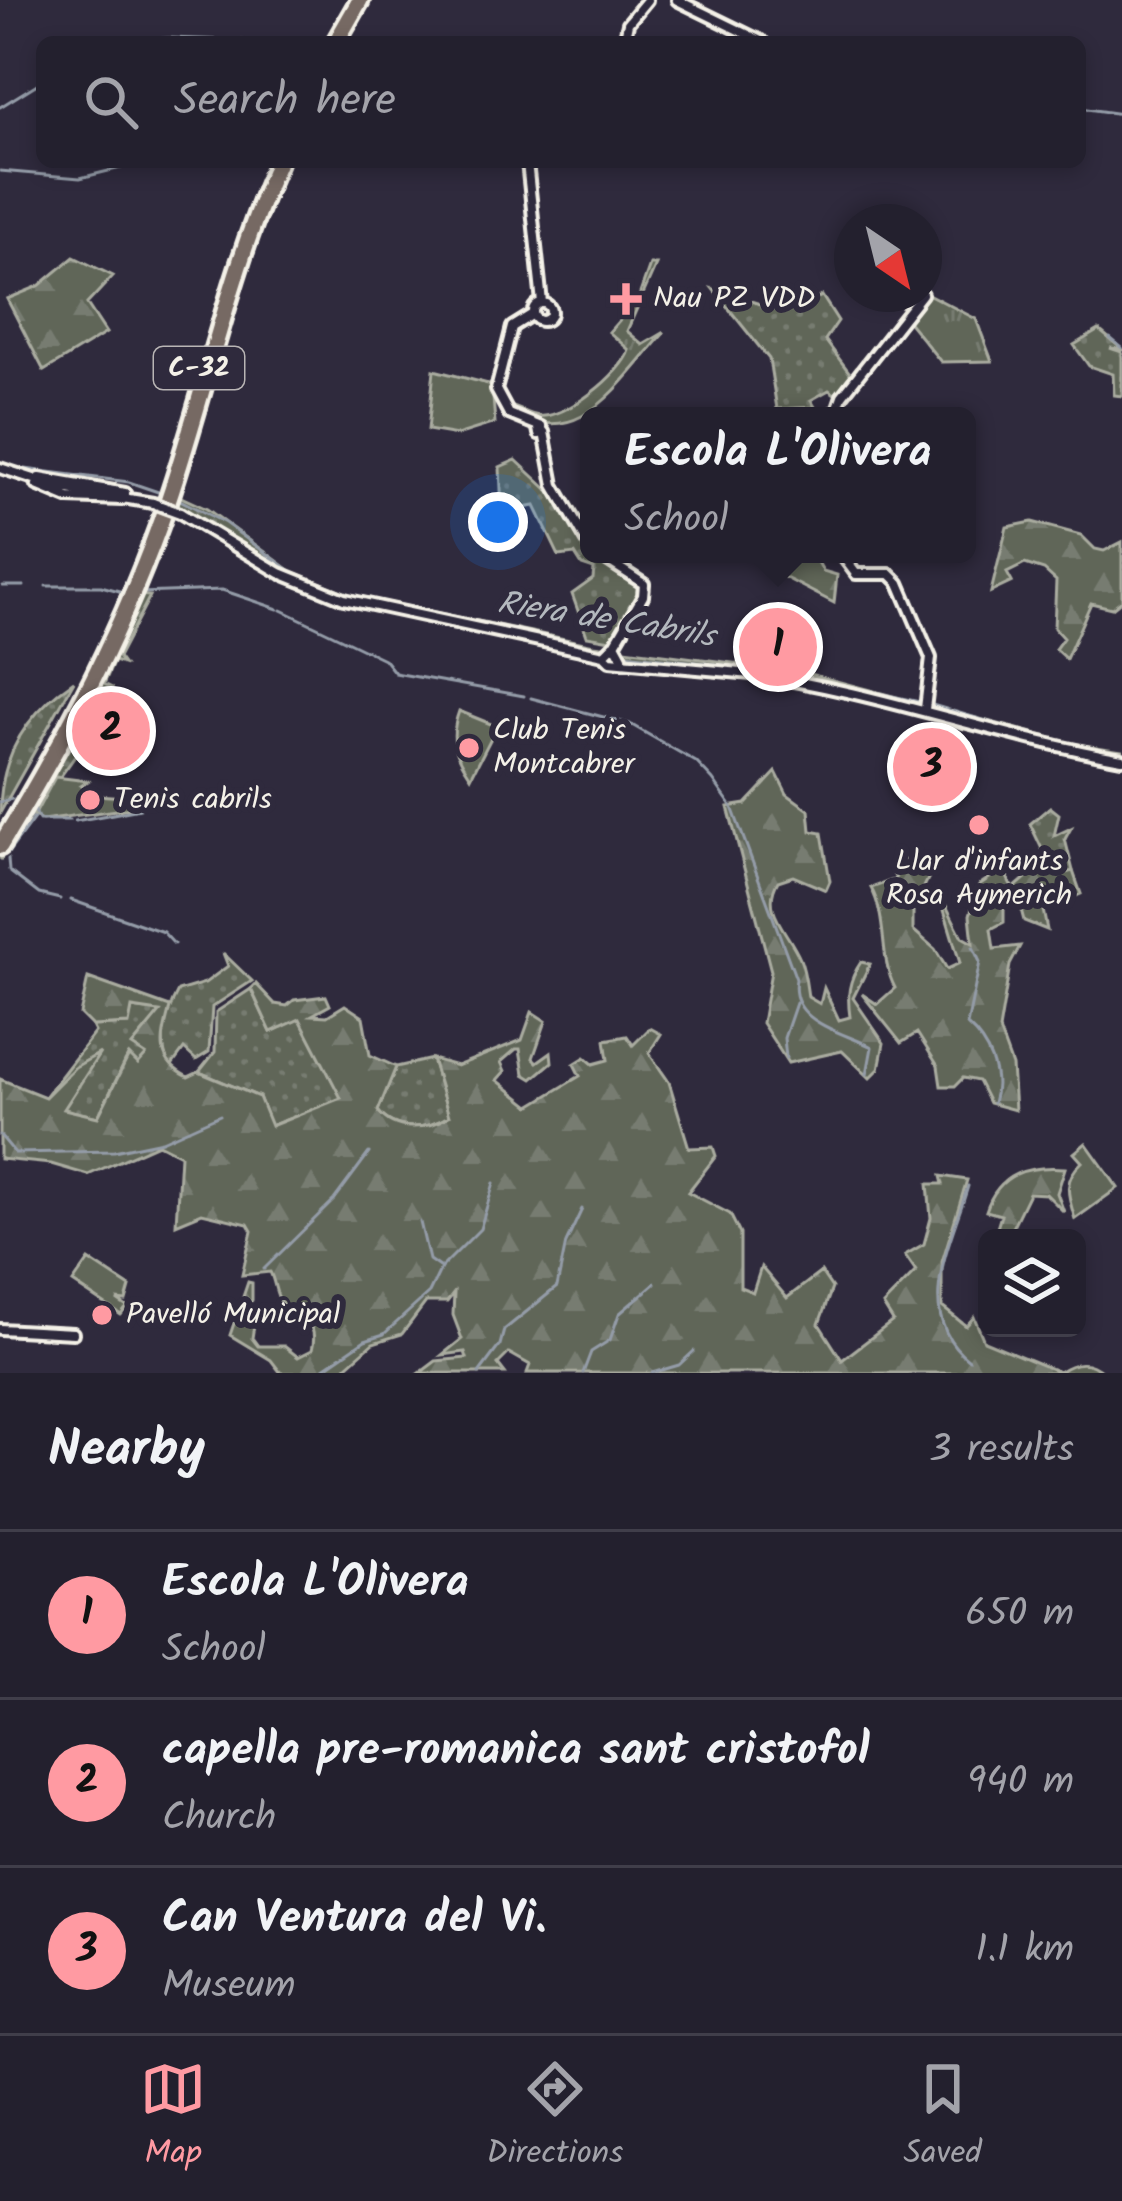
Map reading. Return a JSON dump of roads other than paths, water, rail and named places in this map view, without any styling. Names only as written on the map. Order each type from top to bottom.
[{"type":"highway","points":[[329,36],[349,0]]},
{"type":"highway","points":[[339,36],[362,0]]},
{"type":"highway","name":"C-32","points":[[136,576],[266,168]]},
{"type":"highway","name":"C-32","points":[[0,846],[67,733],[136,576],[251,228],[276,168]]},
{"type":"highway","name":"C-32","points":[[0,832],[126,600]]},
{"type":"street","points":[[626,36],[631,19],[647,0]]},
{"type":"street","points":[[677,0],[751,36]]},
{"type":"street","points":[[528,168],[542,303],[512,327],[496,390],[509,414],[539,431],[554,485],[580,530]]},
{"type":"street","points":[[533,314],[542,321],[550,317],[550,308],[542,303]]},
{"type":"street","points":[[838,407],[908,312]]},
{"type":"street","points":[[0,468],[62,488],[141,500]]},
{"type":"street","points":[[26,477],[84,482],[180,513],[280,573],[344,599],[614,652],[926,704],[1026,741],[1122,759]]},
{"type":"street","points":[[26,477],[68,498],[141,500]]},
{"type":"street","points":[[612,563],[644,584],[643,596],[614,652]]},
{"type":"street","points":[[849,563],[860,576],[890,574],[899,583],[931,658],[926,704]]},
{"type":"street","points":[[0,1329],[73,1333]]},
{"type":"waterway","points":[[0,107],[36,85]]},
{"type":"waterway","points":[[1086,109],[1122,114]]},
{"type":"waterway","points":[[0,171],[80,178],[121,168]]},
{"type":"waterway","points":[[1110,338],[1122,348]]},
{"type":"waterway","name":"Riera de Cabrils","points":[[9,467],[129,482],[164,494]]},
{"type":"waterway","name":"Riera de Cabrils","points":[[174,497],[225,523],[296,575]]},
{"type":"waterway","points":[[3,586],[24,586]]},
{"type":"waterway","points":[[46,586],[101,586],[123,592]]},
{"type":"waterway","name":"Riera de Cabrils","points":[[321,586],[351,597]]},
{"type":"waterway","points":[[139,593],[222,590],[278,609]]},
{"type":"waterway","points":[[282,610],[384,659],[395,673],[524,696]]},
{"type":"waterway","name":"Riera de Cabrils","points":[[625,654],[777,671],[929,704],[1050,740]]},
{"type":"waterway","points":[[531,698],[630,724],[696,762],[713,780],[732,807],[796,979],[801,1006],[820,1024],[872,1047],[867,1074]]},
{"type":"waterway","name":"Riera de Cabrils","points":[[1076,746],[1122,754]]},
{"type":"waterway","points":[[0,802],[12,799]]},
{"type":"waterway","points":[[32,804],[39,820],[69,820]]},
{"type":"waterway","points":[[75,821],[140,809]]},
{"type":"waterway","points":[[8,853],[34,818]]},
{"type":"waterway","points":[[8,859],[9,871],[39,894],[60,899]]},
{"type":"waterway","points":[[71,900],[163,932],[174,944]]},
{"type":"waterway","points":[[973,947],[980,962],[967,1025],[992,1061],[993,1103]]},
{"type":"waterway","points":[[786,1058],[784,1038],[796,1003]]},
{"type":"waterway","points":[[0,1135],[15,1153],[114,1151],[162,1141],[220,1115]]},
{"type":"waterway","points":[[264,1269],[334,1200],[369,1153]]},
{"type":"waterway","points":[[317,1373],[365,1340],[384,1334],[429,1293],[441,1268],[480,1229],[494,1183]]},
{"type":"waterway","points":[[968,1186],[940,1278],[939,1300],[942,1322],[969,1360]]},
{"type":"waterway","points":[[479,1373],[500,1345],[504,1330],[557,1287],[566,1243],[582,1209]]},
{"type":"waterway","points":[[420,1222],[429,1260],[439,1267]]},
{"type":"waterway","points":[[583,1373],[591,1352],[610,1340],[619,1314],[655,1283]]},
{"type":"waterway","points":[[0,1324],[30,1325]]},
{"type":"waterway","points":[[36,1326],[59,1327]]},
{"type":"waterway","points":[[652,1373],[679,1365],[694,1351]]},
{"type":"place","name":"Nau PZ VDD","points":[[626,299]]},
{"type":"place","name":"Escola L'Olivera","points":[[778,647]]},
{"type":"place","name":"capella pre-romanica sant cristofol","points":[[111,731]]},
{"type":"place","name":"Club Tenis Montcabrer","points":[[469,748]]},
{"type":"place","name":"Can Ventura del Vi.","points":[[932,767]]},
{"type":"place","name":"Tenis cabrils","points":[[90,800]]},
{"type":"place","name":"Llar d'infants Rosa Aymerich","points":[[979,825]]},
{"type":"place","name":"Pavelló Municipal","points":[[102,1315]]}]
